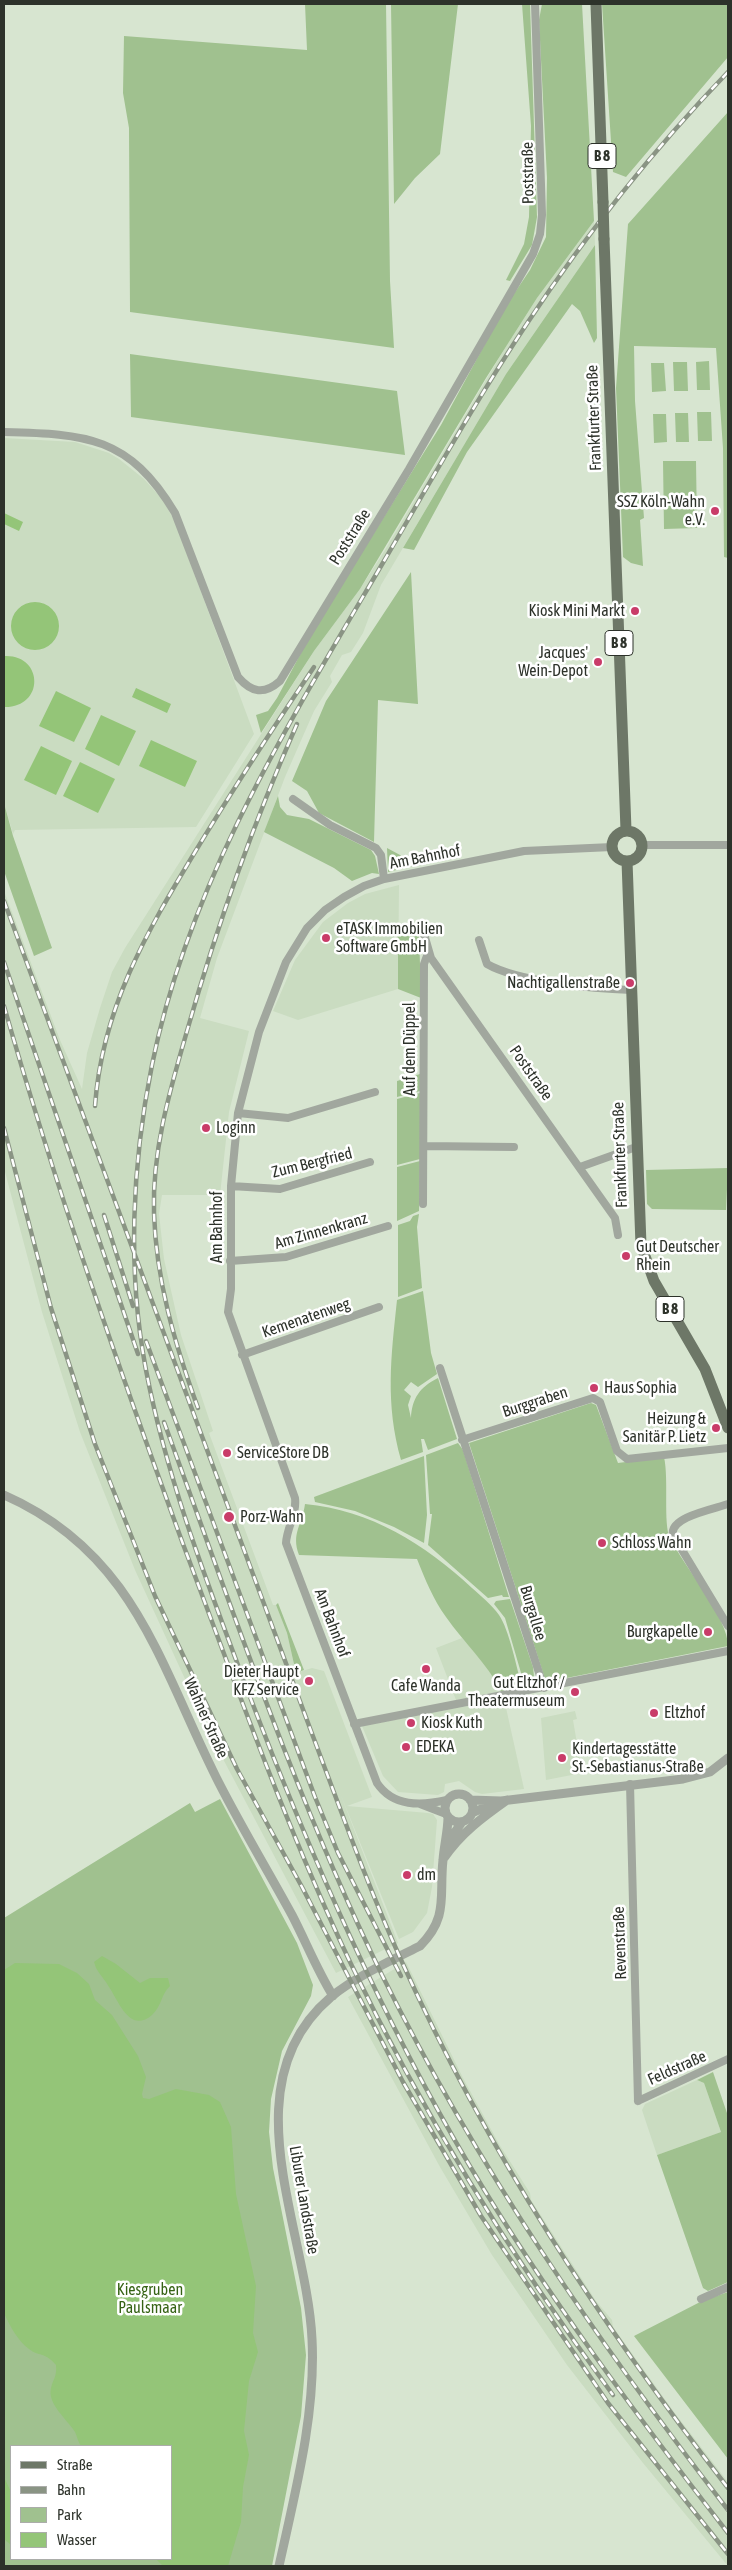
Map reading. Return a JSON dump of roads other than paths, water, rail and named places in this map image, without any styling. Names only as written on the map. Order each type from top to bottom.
[{"type":"main road","name":"Frankfurter Straße","points":[[596,4],[626,830]]},
{"type":"main road","points":[[626,830],[637,834],[642,845],[640,854],[627,861],[618,858],[612,846],[617,834],[626,830]]},
{"type":"main road","name":"Frankfurter Straße","points":[[627,861],[640,1237],[646,1263],[705,1369],[728,1428]]},
{"type":"street","name":"Poststraße","points":[[4,432],[60,433],[100,442],[128,457],[145,472],[165,496],[175,513],[238,677],[251,690],[261,692],[271,689],[280,681],[317,616],[409,469],[532,254],[540,234],[542,215],[535,4]]},
{"type":"street","points":[[293,799],[330,825],[376,848],[381,855],[384,879]]},
{"type":"street","points":[[642,845],[728,845]]},
{"type":"street","name":"Am Bahnhof","points":[[447,1816],[420,1804],[393,1800],[383,1791],[373,1774],[286,1543],[286,1534],[295,1512],[295,1498],[242,1356],[228,1312],[231,1289],[231,1186],[238,1112],[259,1032],[286,962],[307,928],[336,902],[364,886],[384,879],[524,851],[612,846]]},
{"type":"street","name":"Poststraße","points":[[422,927],[428,952],[615,1218],[618,1235]]},
{"type":"street","points":[[479,940],[487,964],[506,972],[592,988],[630,990]]},
{"type":"street","name":"Auf dem Düppel","points":[[423,1204],[424,964],[428,952]]},
{"type":"street","points":[[238,1112],[288,1118],[375,1092]]},
{"type":"street","points":[[424,1146],[514,1147]]},
{"type":"street","points":[[580,1167],[636,1146]]},
{"type":"street","name":"Zum Bergfried","points":[[231,1186],[280,1189],[370,1162]]},
{"type":"street","name":"Am Zinnenkranz","points":[[230,1261],[286,1257],[388,1226]]},
{"type":"street","name":"Kemenatenweg","points":[[242,1356],[379,1308]]},
{"type":"street","name":"Burgallee","points":[[440,1368],[544,1688]]},
{"type":"street","name":"Burggraben","points":[[462,1440],[593,1398],[600,1402],[617,1451],[626,1459],[728,1448]]},
{"type":"street","name":"Wahner Straße","points":[[4,1495],[39,1513],[79,1542],[107,1570],[134,1607],[159,1652],[218,1782],[308,1944],[333,1996]]},
{"type":"street","points":[[728,1504],[680,1520],[673,1526],[672,1532],[695,1574],[728,1626]]},
{"type":"street","points":[[354,1724],[728,1651]]},
{"type":"street","points":[[504,1800],[472,1813],[462,1822],[447,1816],[447,1800],[459,1794],[470,1800],[504,1800],[630,1784],[702,1774],[719,1766],[728,1758]]},
{"type":"street","name":"Revenstraße","points":[[630,1784],[638,2101]]},
{"type":"street","name":"Am Bahnhof","points":[[420,1804],[447,1800]]},
{"type":"street","points":[[470,1800],[472,1813]]},
{"type":"street","points":[[443,1861],[466,1831],[504,1800]]},
{"type":"street","name":"Liburer Landstraße","points":[[279,2566],[306,2424],[312,2368],[308,2303],[280,2163],[278,2119],[288,2065],[298,2038],[313,2015],[333,1996],[420,1946],[431,1935],[442,1908],[443,1861],[447,1816]]},
{"type":"street","name":"Liburer Landstraße","points":[[445,1848],[462,1822]]},
{"type":"street","name":"Feldstraße","points":[[638,2101],[728,2060]]},
{"type":"street","points":[[701,2299],[728,2287]]},
{"type":"water","points":[[4,513],[23,522],[19,531],[4,524]]},
{"type":"water","points":[[30,602],[40,602],[49,606],[55,612],[59,626],[55,640],[49,646],[40,650],[30,650],[21,646],[15,640],[11,631],[11,621],[15,612],[21,606]]},
{"type":"water","points":[[4,656],[17,658],[27,663],[34,681],[33,691],[27,699],[17,705],[4,707]]},
{"type":"water","points":[[136,688],[171,704],[167,713],[132,697]]},
{"type":"water","points":[[56,691],[91,708],[74,742],[39,726]]},
{"type":"water","points":[[101,715],[136,731],[119,766],[85,749]]},
{"type":"water","points":[[151,740],[197,761],[185,787],[139,766]]},
{"type":"water","points":[[41,746],[72,761],[56,795],[24,780]]},
{"type":"water","points":[[80,762],[115,779],[98,813],[63,796]]},
{"type":"water","points":[[102,1956],[116,1964],[140,1983],[150,1978],[168,1978],[170,1986],[152,2015],[144,2020],[137,2021],[126,2014],[96,1968],[94,1962]]},
{"type":"water","points":[[15,1963],[59,1964],[77,1973],[89,1984],[95,2000],[112,2015],[138,2056],[146,2077],[142,2094],[143,2098],[149,2099],[176,2089],[209,2095],[220,2102],[231,2127],[236,2194],[256,2286],[253,2333],[258,2352],[249,2381],[244,2431],[249,2455],[243,2487],[241,2522],[228,2566],[163,2566],[157,2560],[172,2560],[172,2445],[80,2445],[75,2432],[52,2400],[51,2388],[56,2365],[21,2341],[4,2313],[4,1970]]},
{"type":"water","points":[[4,2477],[10,2490],[10,2544],[4,2539]]},
{"type":"railway","points":[[728,72],[622,192],[550,289],[528,322],[472,411],[313,682],[247,804],[217,867],[191,932],[169,997],[145,1102],[136,1179],[134,1218],[134,1256],[140,1333],[155,1411],[177,1492],[218,1611],[271,1751],[349,1934],[438,2111],[500,2216],[594,2355],[728,2533]]},
{"type":"railway","points":[[95,1106],[99,1071],[107,1037],[129,973],[144,942],[209,828],[314,667]]},
{"type":"railway","points":[[198,1408],[174,1336],[158,1263],[154,1190],[159,1143],[163,1120],[181,1053],[223,914],[265,799],[297,724]]},
{"type":"railway","points":[[4,901],[344,1818],[402,1962],[435,2033],[471,2102],[549,2235],[635,2363],[728,2488]]},
{"type":"railway","points":[[4,962],[138,1354]]},
{"type":"railway","points":[[4,1006],[66,1209],[135,1410],[263,1756],[327,1912],[379,2021],[472,2186],[540,2292],[613,2395]]},
{"type":"railway","points":[[4,1128],[51,1308],[95,1444],[155,1596],[237,1769],[302,1887],[403,2082],[481,2216],[608,2403],[728,2554]]},
{"type":"railway","points":[[104,1215],[133,1306]]},
{"type":"railway","points":[[146,1341],[315,1797],[338,1853],[401,1976]]},
{"type":"railway","points":[[164,1422],[240,1632],[293,1771],[350,1908],[382,1975],[458,2116],[542,2251],[632,2382],[728,2510]]},
{"type":"place","name":"SSZ Köln-Wahn e.V.","points":[[715,511]]},
{"type":"place","name":"Kiosk Mini Markt","points":[[635,611]]},
{"type":"place","name":"Jacques' Wein-Depot","points":[[598,662]]},
{"type":"place","name":"eTASK Immobilien Software GmbH","points":[[326,938]]},
{"type":"place","name":"Nachtigallenstraße","points":[[630,983]]},
{"type":"place","name":"Loginn","points":[[206,1128]]},
{"type":"place","name":"Gut Deutscher Rhein","points":[[626,1256]]},
{"type":"place","name":"Haus Sophia","points":[[594,1388]]},
{"type":"place","name":"Heizung & Sanitär P. Lietz","points":[[716,1428]]},
{"type":"place","name":"ServiceStore DB","points":[[227,1453]]},
{"type":"place","name":"Porz-Wahn","points":[[229,1517]]},
{"type":"place","name":"Schloss Wahn","points":[[602,1543]]},
{"type":"place","name":"Burgkapelle","points":[[708,1632]]},
{"type":"place","name":"Cafe Wanda","points":[[426,1669]]},
{"type":"place","name":"Dieter Haupt KFZ Service","points":[[309,1681]]},
{"type":"place","name":"Gut Eltzhof / Theatermuseum","points":[[575,1692]]},
{"type":"place","name":"Eltzhof","points":[[654,1713]]},
{"type":"place","name":"Kiosk Kuth","points":[[411,1723]]},
{"type":"place","name":"EDEKA","points":[[406,1747]]},
{"type":"place","name":"Kindertagesstätte St.-Sebastianus-Straße","points":[[562,1758]]},
{"type":"place","name":"dm","points":[[407,1875]]},
{"type":"park label","name":"Kiesgruben Paulsmaar","points":[[150,2299]]}]
